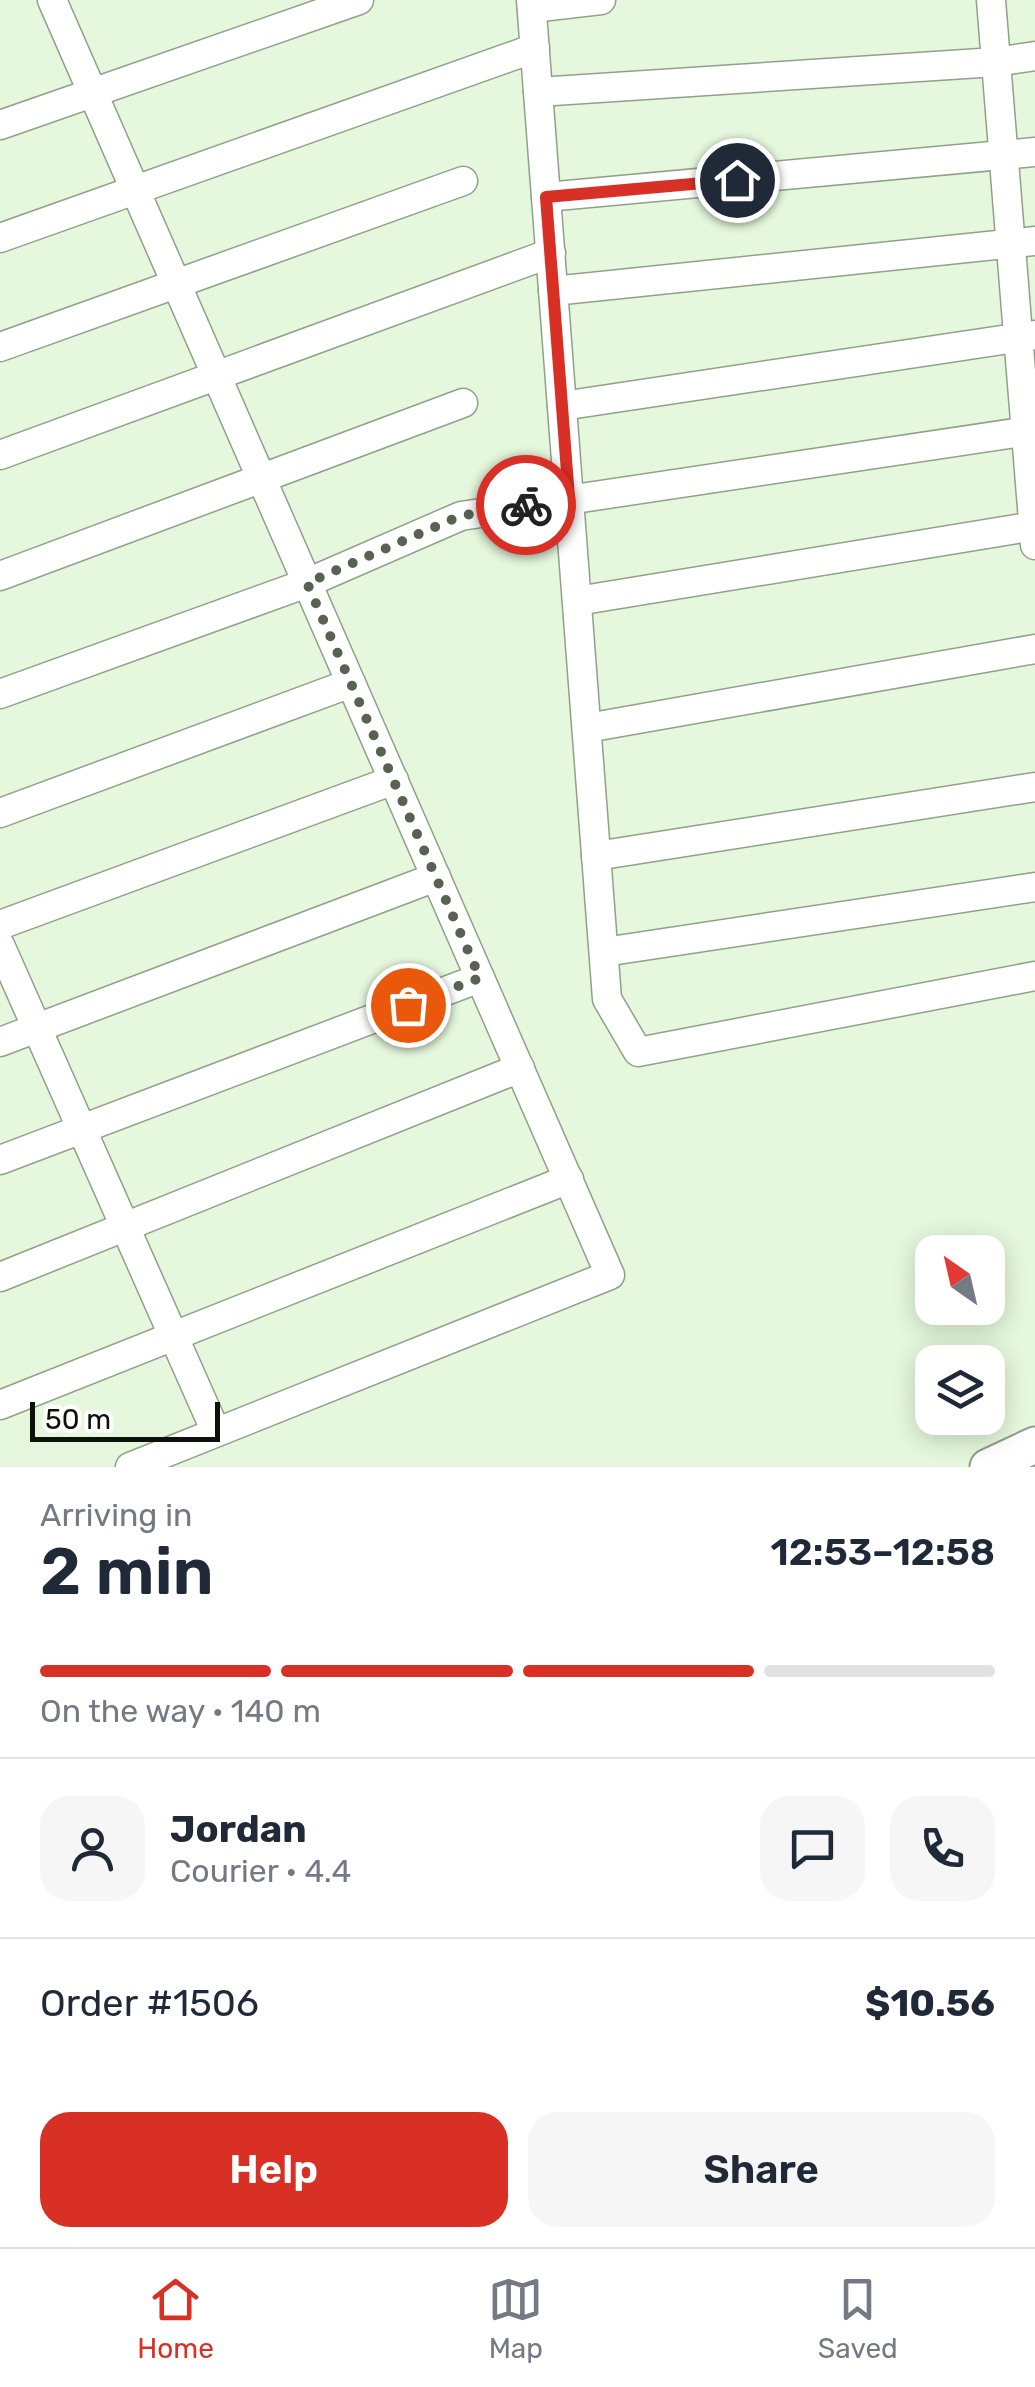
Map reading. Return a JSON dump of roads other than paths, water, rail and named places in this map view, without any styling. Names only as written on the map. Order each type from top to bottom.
[{"type":"street","points":[[52,0],[610,1274],[130,1467]]},
{"type":"street","points":[[0,124],[359,0]]},
{"type":"street","points":[[601,0],[532,4],[608,999],[638,1052],[1035,976]]},
{"type":"street","points":[[577,601],[1034,533],[1023,243],[1004,157],[992,0]]},
{"type":"street","points":[[0,238],[535,48]]},
{"type":"street","points":[[538,92],[996,62],[1035,56]]},
{"type":"street","points":[[546,197],[1035,152]]},
{"type":"street","points":[[0,347],[463,181]]},
{"type":"street","points":[[554,291],[1023,243]]},
{"type":"street","points":[[0,455],[551,253]]},
{"type":"street","points":[[562,406],[1027,337]]},
{"type":"street","points":[[0,576],[462,403]]},
{"type":"street","points":[[0,694],[307,583],[460,516],[1030,430]]},
{"type":"street","points":[[587,728],[1035,649]]},
{"type":"street","points":[[0,813],[351,684]]},
{"type":"street","points":[[0,925],[394,780]]},
{"type":"street","points":[[596,856],[1035,787]]},
{"type":"street","points":[[0,1042],[436,877]]},
{"type":"street","points":[[604,952],[1035,887]]},
{"type":"street","points":[[0,945],[216,1432]]},
{"type":"street","points":[[0,1160],[480,978]]},
{"type":"street","points":[[0,1277],[520,1068]]},
{"type":"street","points":[[0,1404],[569,1180]]},
{"type":"street","points":[[988,1467],[1035,1445]]}]
